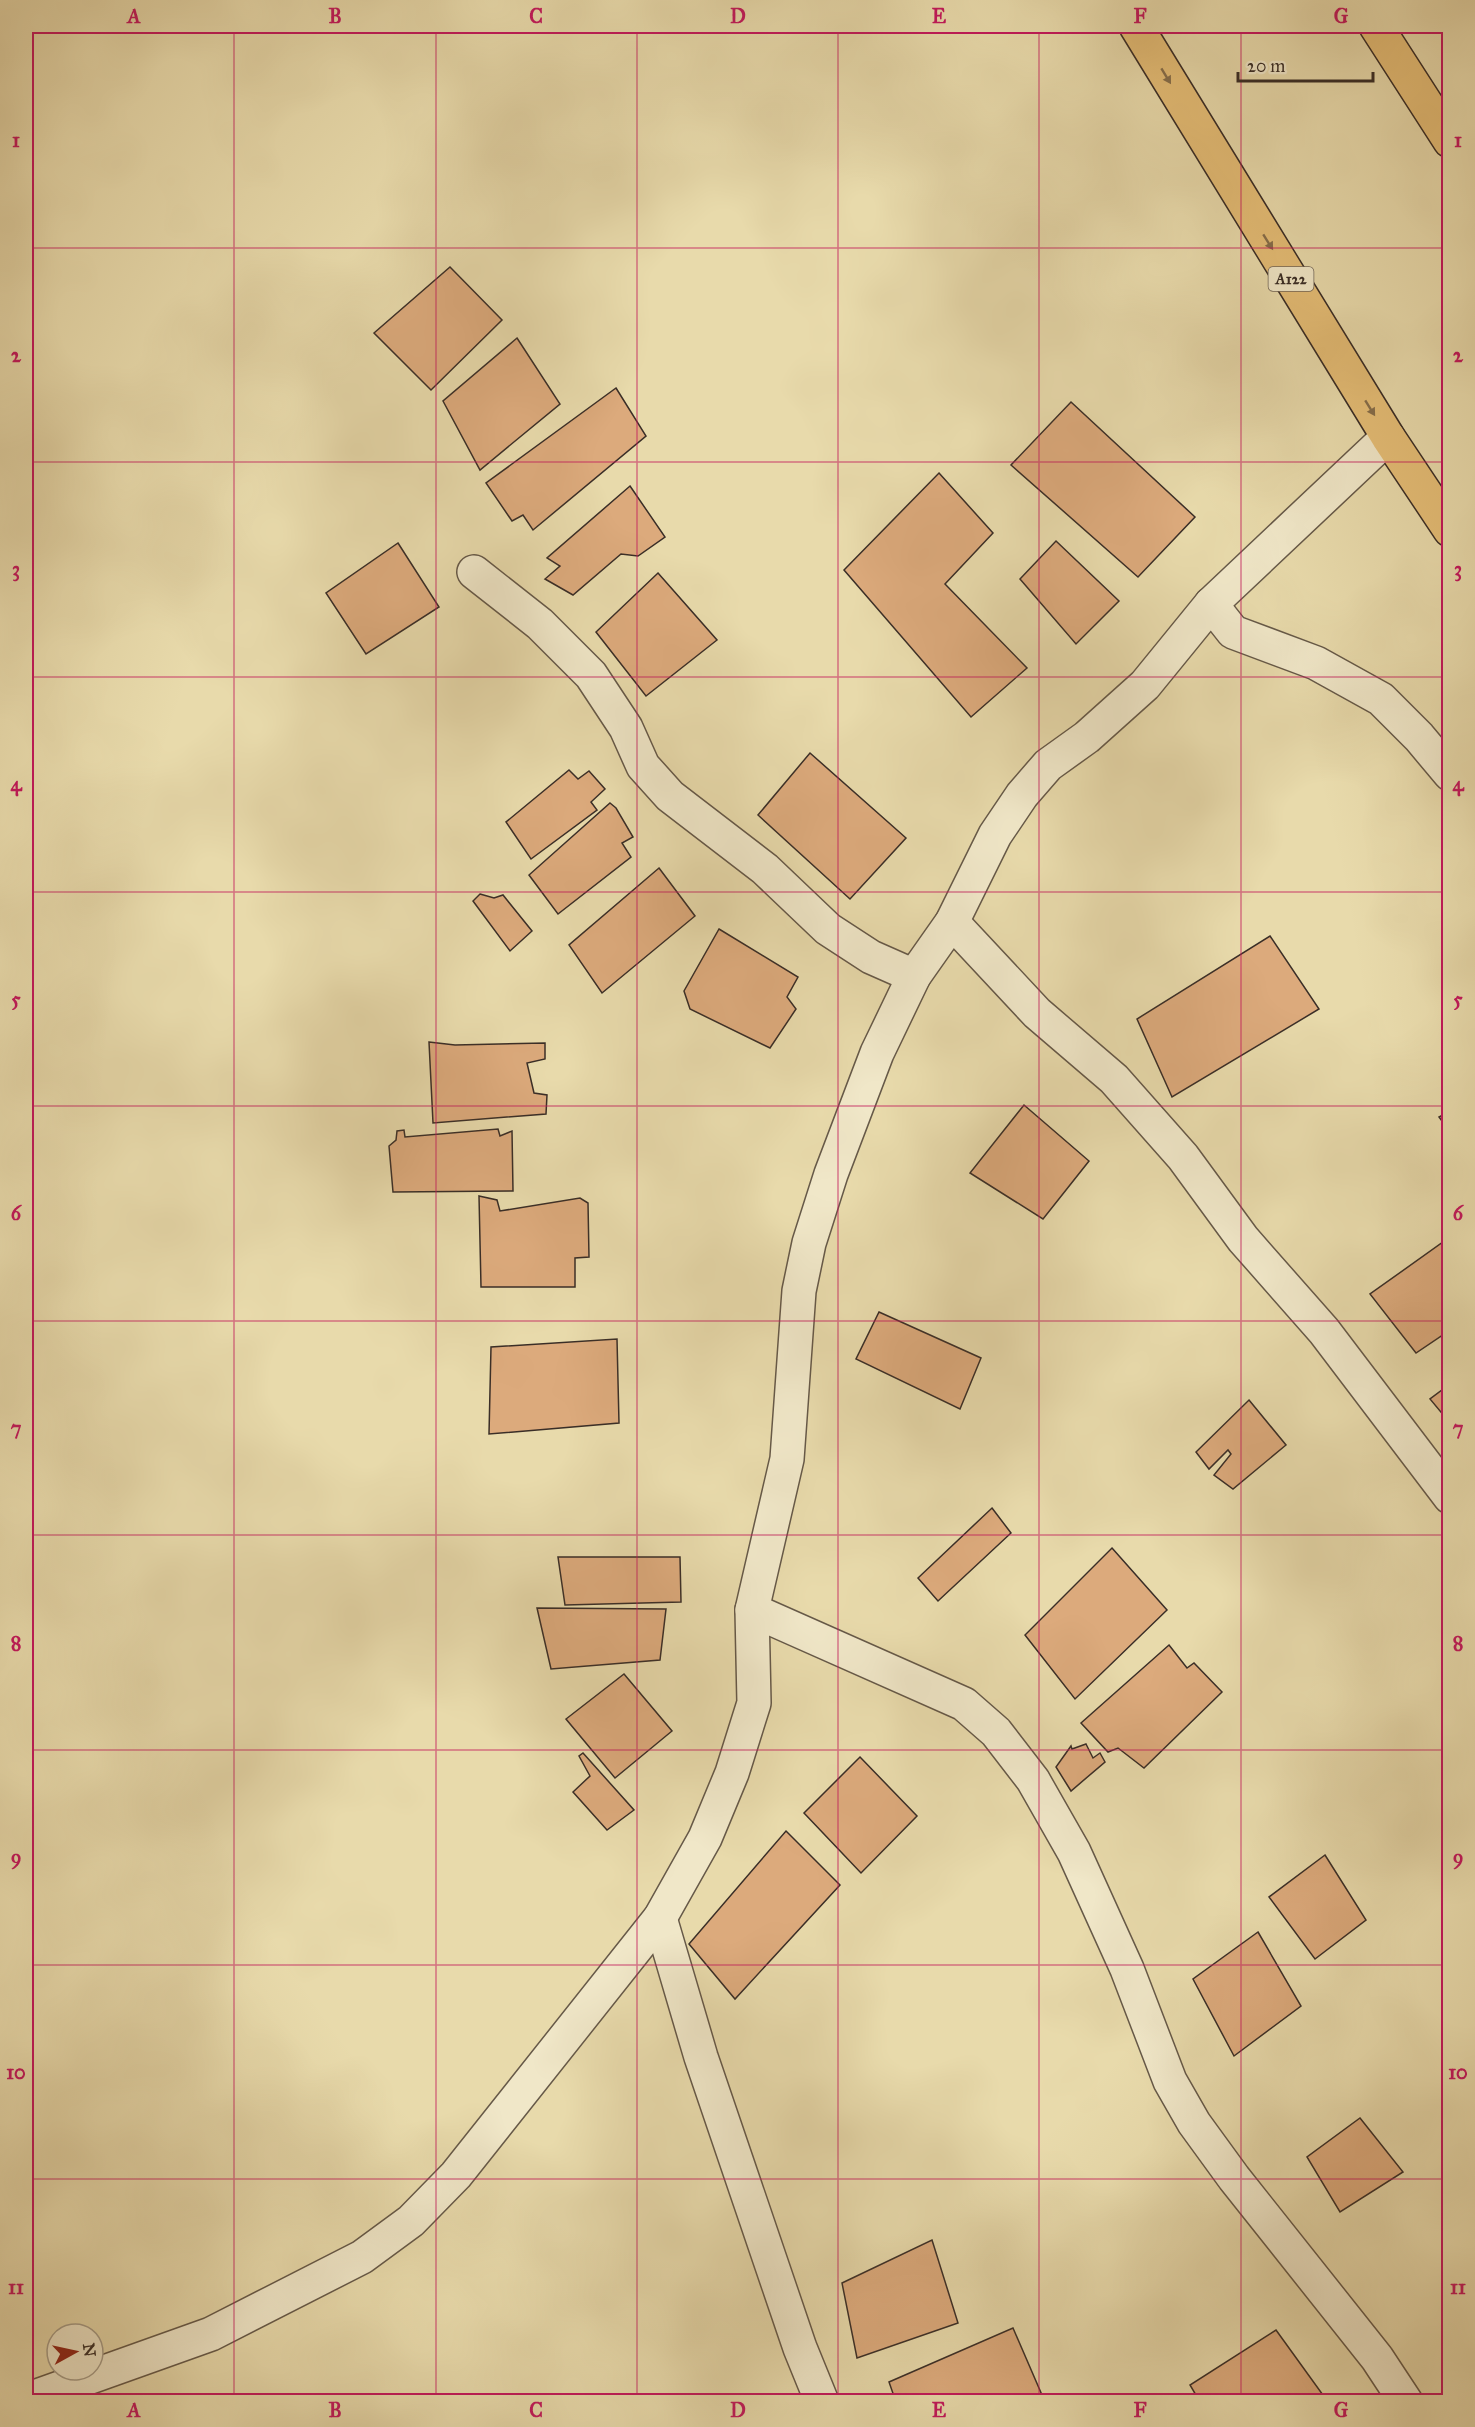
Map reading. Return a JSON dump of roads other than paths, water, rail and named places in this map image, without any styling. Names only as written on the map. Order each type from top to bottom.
[{"type":"highway","name":"A122","points":[[1136,26],[1388,437],[1448,522]]},
{"type":"highway","points":[[1376,26],[1449,141]]},
{"type":"street","points":[[26,2400],[211,2334],[362,2256],[411,2221],[456,2175],[660,1918],[705,1838],[732,1773],[754,1703],[752,1610],[787,1459],[799,1290],[810,1243],[831,1174],[877,1053],[914,976],[952,922],[995,835],[1022,795],[1048,765],[1087,737],[1145,685],[1210,604],[1388,437]]},
{"type":"street","points":[[474,572],[540,624],[591,675],[626,728],[643,766],[670,796],[765,869],[828,928],[871,957],[914,976]]},
{"type":"street","points":[[1210,604],[1233,632],[1316,663],[1382,699],[1419,737],[1449,774]]},
{"type":"street","points":[[952,922],[1037,1013],[1114,1079],[1183,1157],[1243,1239],[1324,1331],[1449,1497]]},
{"type":"street","points":[[752,1610],[964,1704],[996,1732],[1033,1780],[1074,1852],[1127,1969],[1170,2081],[1194,2123],[1234,2178],[1377,2358],[1406,2402]]},
{"type":"street","points":[[660,1918],[701,2057],[800,2348],[822,2402]]}]
